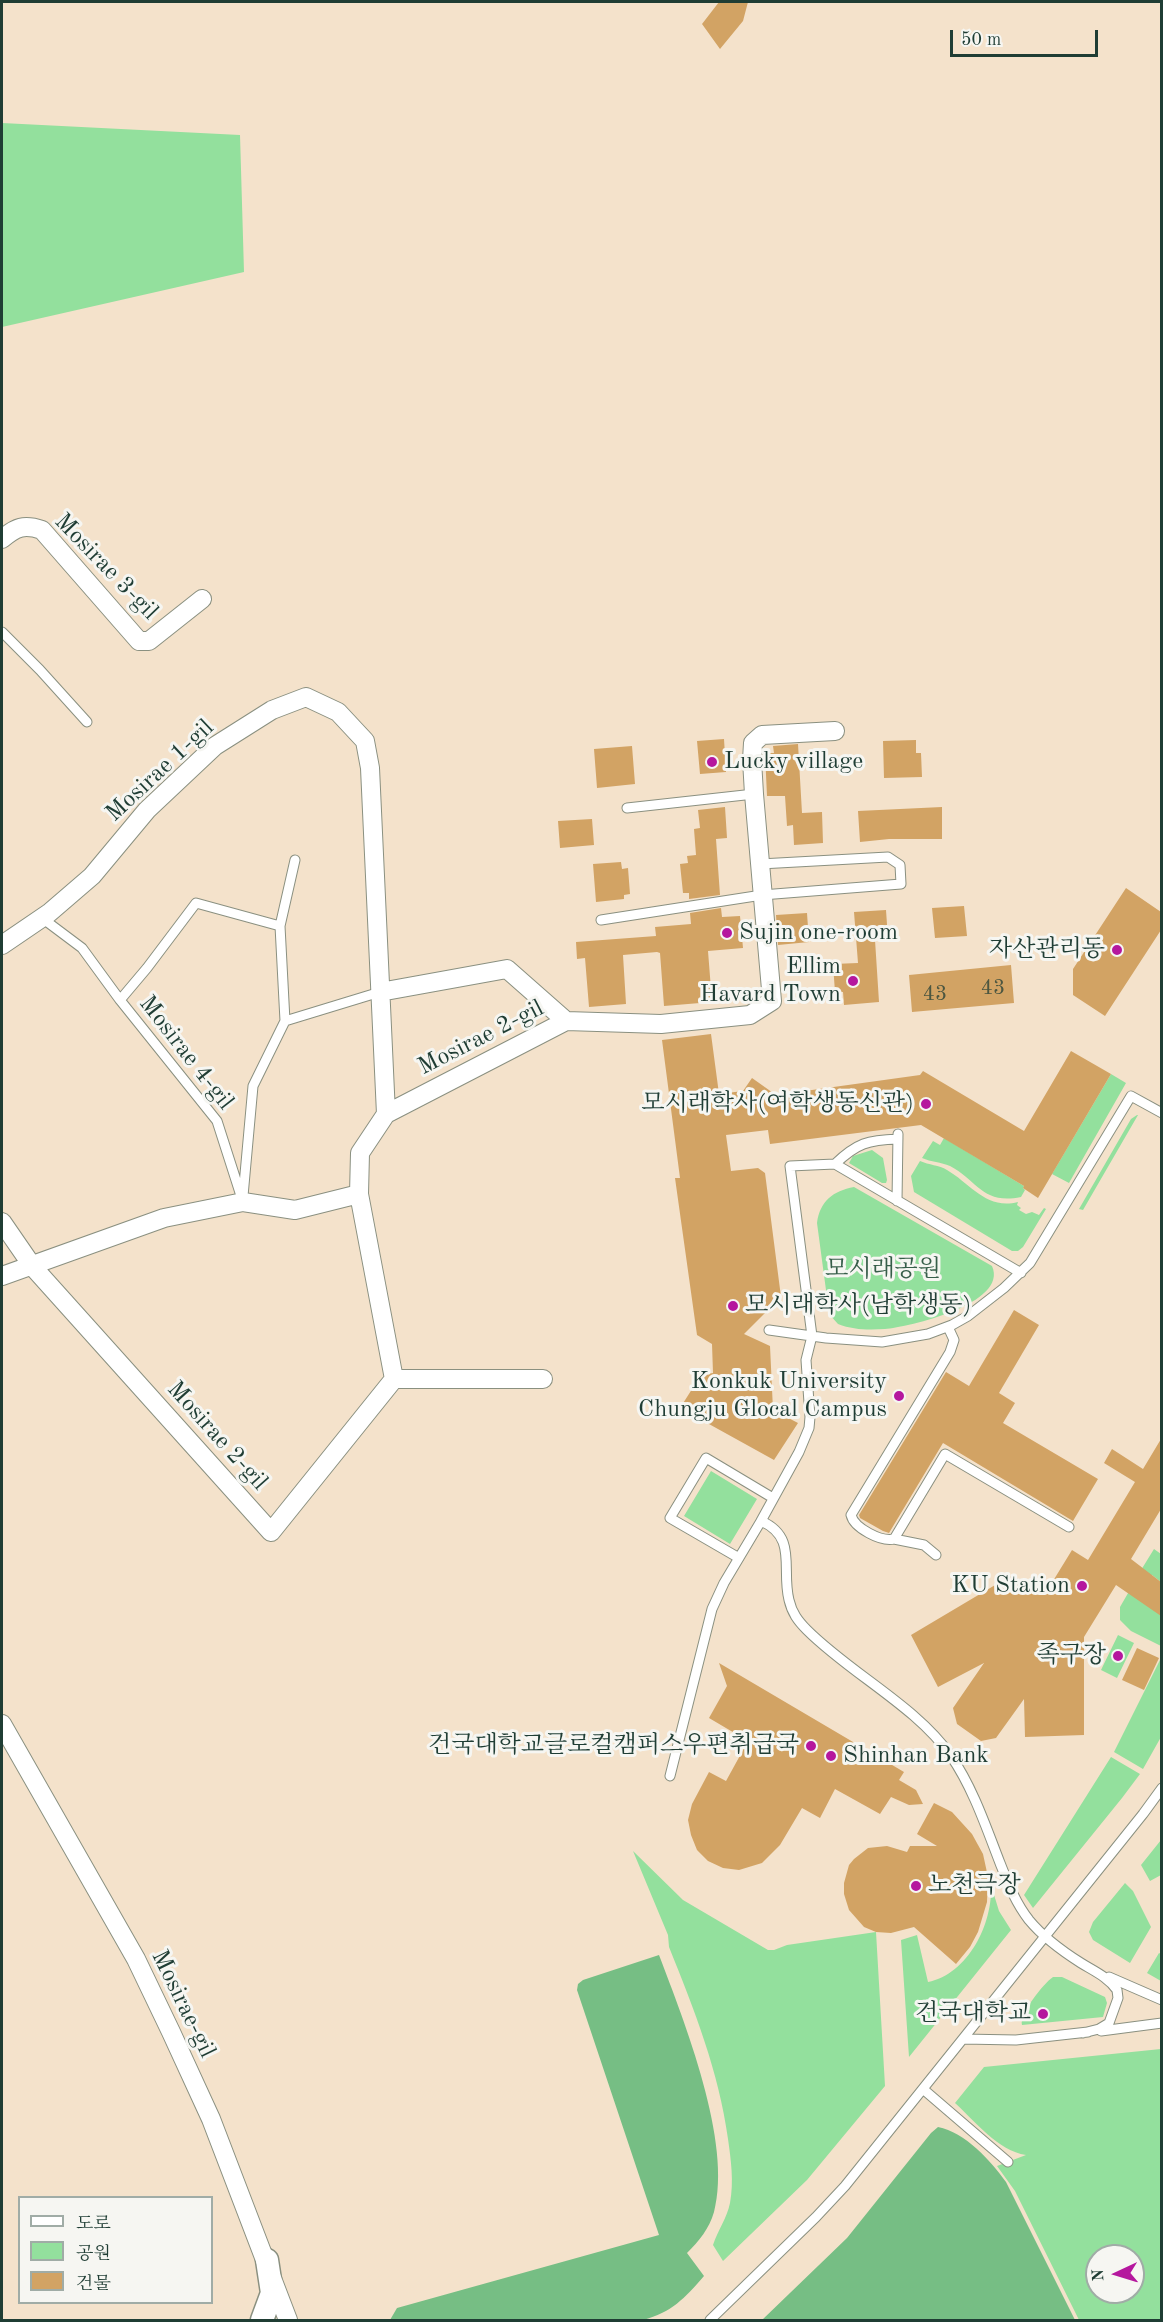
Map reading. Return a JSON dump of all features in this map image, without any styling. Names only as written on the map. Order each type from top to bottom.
[{"type":"street","name":"Mosirae 3-gil","points":[[2,539],[20,526],[42,530],[140,641],[149,640],[202,599]]},
{"type":"street","name":"Mosirae 1-gil","points":[[2,945],[42,918],[92,876],[147,810],[215,746],[272,710],[306,697],[338,712],[365,741],[370,768],[386,1114]]},
{"type":"street","points":[[380,992],[507,969],[566,1021],[661,1023],[750,1016],[772,1001],[754,794],[753,743],[762,735],[835,731]]},
{"type":"street","name":"Mosirae 2-gil","points":[[386,1114],[566,1021]]},
{"type":"street","points":[[386,1114],[360,1153],[359,1194],[394,1379],[543,1379]]},
{"type":"street","points":[[2,1276],[33,1267],[164,1218],[243,1202],[296,1210],[359,1194]]},
{"type":"street","name":"Mosirae 2-gil","points":[[2,1222],[33,1267],[271,1532],[394,1379]]},
{"type":"street","name":"Mosirae-gil","points":[[2,1724],[67,1842],[136,1959],[211,2119],[267,2260],[288,2320]]},
{"type":"street","points":[[262,2320],[272,2293],[267,2260]]},
{"type":"lane","points":[[2,632],[87,722]]},
{"type":"lane","points":[[627,808],[754,794]]},
{"type":"lane","points":[[601,920],[762,895],[901,884],[900,865],[888,857],[760,864]]},
{"type":"lane","name":"Mosirae 4-gil","points":[[243,1202],[253,1086],[285,1021],[280,926],[295,860]]},
{"type":"lane","name":"Mosirae 4-gil","points":[[120,1000],[196,903],[280,926]]},
{"type":"lane","name":"Mosirae 4-gil","points":[[42,918],[82,948],[120,1000],[217,1121],[243,1202]]},
{"type":"lane","points":[[285,1021],[380,992]]},
{"type":"lane","points":[[769,1330],[882,1342],[928,1334],[948,1327],[981,1308],[1021,1273],[1037,1254],[1131,1096],[1161,1113]]},
{"type":"lane","points":[[835,1164],[849,1150],[862,1143],[898,1136],[897,1201]]},
{"type":"lane","points":[[670,1776],[707,1625],[718,1595],[799,1452],[809,1428],[806,1360],[812,1336],[790,1166],[835,1164],[1021,1273]]},
{"type":"lane","points":[[936,1555],[924,1545],[881,1539],[853,1522],[851,1515],[950,1352],[954,1340],[948,1327]]},
{"type":"lane","points":[[894,1539],[945,1454],[1069,1527]]},
{"type":"lane","points":[[739,1558],[670,1518],[706,1458],[773,1498]]},
{"type":"lane","points":[[760,1521],[773,1527],[781,1536],[786,1554],[788,1598],[798,1620],[825,1647],[926,1726],[940,1742],[969,1788],[1014,1896],[1030,1921],[1062,1951],[1114,1986],[1118,1998],[1109,2023],[1099,2029],[1083,2033]]},
{"type":"lane","points":[[710,2320],[831,2202],[1143,1814],[1161,1788]]},
{"type":"lane","points":[[1092,1970],[1161,2000]]},
{"type":"lane","points":[[963,2039],[1016,2040],[1161,2023]]},
{"type":"lane","points":[[923,2089],[1008,2162]]},
{"type":"green space","points":[[2,123],[240,135],[244,272],[2,327]]},
{"type":"green space","points":[[1111,1074],[1126,1083],[1069,1183],[1052,1174]]},
{"type":"green space","points":[[1137,1115],[1083,1210],[1079,1209],[1131,1119]]},
{"type":"green space","points":[[944,1138],[1024,1186],[1025,1190],[1021,1197],[1008,1199],[989,1195],[950,1166],[922,1158],[933,1141],[940,1145]]},
{"type":"green space","points":[[872,1150],[883,1158],[886,1183],[882,1183],[849,1163],[853,1156]]},
{"type":"green space","points":[[920,1161],[947,1170],[988,1199],[1007,1203],[1018,1202],[1017,1205],[1021,1208],[1019,1210],[1026,1214],[1032,1212],[1039,1215],[1044,1208],[1046,1209],[1023,1247],[1018,1251],[1012,1251],[914,1192],[911,1176]]},
{"type":"green space","name":"모시래공원","points":[[854,1187],[992,1266],[993,1280],[986,1292],[954,1311],[914,1324],[873,1329],[838,1324],[829,1314],[817,1223],[821,1209],[829,1198],[840,1191]]},
{"type":"green space","points":[[711,1471],[757,1499],[730,1544],[684,1516]]},
{"type":"green space","points":[[1154,1549],[1161,1554],[1161,1582],[1152,1575],[1144,1585],[1138,1575]]},
{"type":"green space","points":[[1131,1588],[1156,1611],[1161,1604],[1161,1646],[1131,1631],[1120,1620],[1120,1607]]},
{"type":"green space","name":"족구장","points":[[1118,1635],[1134,1643],[1117,1678],[1101,1670]]},
{"type":"green space","points":[[1161,1658],[1161,1737],[1143,1769],[1114,1752]]},
{"type":"green space","points":[[1111,1757],[1140,1774],[1033,1908],[1024,1895]]},
{"type":"green space","points":[[1161,1840],[1161,1875],[1150,1881],[1141,1865]]},
{"type":"green space","points":[[633,1851],[683,1900],[768,1950],[787,1945],[876,1932],[885,2086],[807,2180],[723,2261],[713,2245],[727,2214],[731,2195],[731,2163],[724,2114],[712,2065],[669,1947],[668,1935]]},
{"type":"green space","points":[[1125,1883],[1133,1891],[1151,1927],[1130,1963],[1093,1940],[1089,1932],[1093,1922]]},
{"type":"green space","points":[[991,1885],[999,1911],[1011,1930],[909,2057],[901,1940],[917,1935],[928,1982],[942,1977],[955,1969],[975,1945],[988,1915]]},
{"type":"green space","points":[[1159,1953],[1161,1954],[1161,1981],[1147,1973]]},
{"type":"green space","points":[[659,1955],[681,2013],[703,2082],[717,2152],[718,2184],[714,2212],[703,2234],[687,2253],[704,2276],[677,2304],[643,2320],[390,2320],[397,2308],[659,2235],[577,1990],[578,1984],[583,1980]]},
{"type":"green space","points":[[1053,1977],[1062,1977],[1105,1997],[1107,2003],[1103,2017],[1022,2025],[1028,2007],[1038,1992]]},
{"type":"green space","points":[[1161,2049],[1161,2320],[1079,2320],[1015,2191],[997,2166],[1026,2155],[997,2142],[955,2103],[984,2067]]},
{"type":"green space","points":[[938,2127],[958,2135],[977,2148],[1006,2182],[1075,2320],[762,2320],[847,2238]]},
{"type":"building","points":[[719,2],[748,2],[743,21],[720,49],[702,24]]},
{"type":"building","name":"Lucky village","points":[[724,739],[726,772],[700,774],[697,741]]},
{"type":"building","points":[[916,740],[916,753],[921,753],[922,777],[884,778],[883,741]]},
{"type":"building","points":[[798,744],[802,813],[822,812],[823,843],[794,845],[793,825],[787,826],[785,796],[767,796],[765,753],[774,753],[773,746]]},
{"type":"building","points":[[632,746],[635,784],[597,788],[594,749]]},
{"type":"building","points":[[725,807],[727,838],[716,839],[720,895],[689,899],[689,893],[683,893],[680,864],[688,863],[687,856],[696,855],[694,829],[700,828],[698,810]]},
{"type":"building","points":[[942,807],[942,839],[889,839],[860,842],[858,811]]},
{"type":"building","points":[[592,819],[594,845],[560,848],[558,821]]},
{"type":"building","points":[[621,862],[622,869],[628,868],[630,894],[624,895],[624,899],[596,902],[593,864]]},
{"type":"building","name":"자산관리동","points":[[1126,888],[1161,912],[1161,930],[1105,1016],[1073,995],[1073,969]]},
{"type":"building","points":[[964,906],[967,936],[935,938],[932,908]]},
{"type":"building","points":[[721,908],[722,917],[740,916],[743,948],[708,951],[712,1002],[664,1006],[660,953],[657,952],[623,955],[626,1004],[589,1007],[585,958],[577,959],[576,942],[656,936],[655,927],[691,924],[690,913]]},
{"type":"building","points":[[886,910],[888,939],[875,940],[879,1002],[844,1005],[843,992],[835,992],[833,964],[858,963],[854,912]]},
{"type":"building","points":[[807,913],[809,942],[778,945],[776,915]]},
{"type":"building","points":[[1011,965],[1014,1003],[912,1012],[909,975]]},
{"type":"building","points":[[711,1034],[719,1094],[743,1091],[752,1078],[776,1095],[920,1075],[923,1071],[1024,1131],[1071,1051],[1111,1074],[1038,1198],[1023,1188],[1024,1186],[921,1125],[770,1144],[768,1130],[726,1135],[731,1171],[758,1168],[765,1173],[781,1297],[744,1334],[770,1346],[773,1410],[798,1423],[774,1460],[680,1408],[701,1375],[713,1373],[712,1344],[697,1335],[675,1178],[680,1178],[662,1040]]},
{"type":"building","points":[[1014,1310],[1039,1325],[999,1393],[1015,1403],[1003,1423],[1098,1479],[1073,1521],[943,1443],[889,1533],[860,1518],[859,1515],[946,1372],[969,1386]]},
{"type":"building","name":"KU Station","points":[[1161,1439],[1161,1509],[1131,1559],[1161,1582],[1161,1616],[1116,1585],[1084,1637],[1084,1735],[1025,1737],[1024,1699],[996,1738],[981,1741],[957,1724],[953,1708],[984,1663],[938,1687],[911,1635],[1012,1575],[1045,1594],[1072,1550],[1088,1560],[1135,1482],[1104,1463],[1112,1449],[1143,1469]]},
{"type":"building","points":[[1137,1648],[1159,1658],[1144,1690],[1122,1680]]},
{"type":"building","points":[[719,1663],[904,1772],[899,1780],[916,1790],[923,1804],[909,1805],[891,1797],[880,1814],[835,1789],[820,1818],[802,1808],[780,1845],[762,1863],[739,1870],[723,1868],[708,1861],[697,1850],[691,1835],[688,1820],[692,1804],[709,1772],[726,1781],[748,1741],[709,1718],[727,1686]]},
{"type":"building","name":"노천극장","points":[[934,1803],[952,1812],[972,1834],[983,1854],[988,1877],[987,1902],[978,1932],[970,1947],[956,1964],[914,1927],[891,1933],[876,1932],[864,1927],[849,1910],[844,1894],[844,1883],[849,1865],[868,1848],[887,1846],[907,1852],[910,1846],[937,1846],[917,1834]]},
{"type":"place","name":"Lucky village","points":[[712,762]]},
{"type":"place","name":"Sujin one-room","points":[[727,933]]},
{"type":"place","name":"자산관리동","points":[[1117,950]]},
{"type":"place","name":"Ellim Havard Town","points":[[853,981]]},
{"type":"place","name":"모시래학사(여학생동신관)","points":[[926,1104]]},
{"type":"place","name":"모시래학사(남학생동)","points":[[733,1306]]},
{"type":"place","name":"Konkuk University Chungju Glocal Campus","points":[[899,1396]]},
{"type":"place","name":"KU Station","points":[[1082,1586]]},
{"type":"place","name":"족구장","points":[[1118,1656]]},
{"type":"place","name":"건국대학교글로컬캠퍼스우편취급국","points":[[811,1746]]},
{"type":"place","name":"Shinhan Bank","points":[[831,1756]]},
{"type":"place","name":"노천극장","points":[[916,1886]]},
{"type":"place","name":"건국대학교","points":[[1043,2014]]}]
